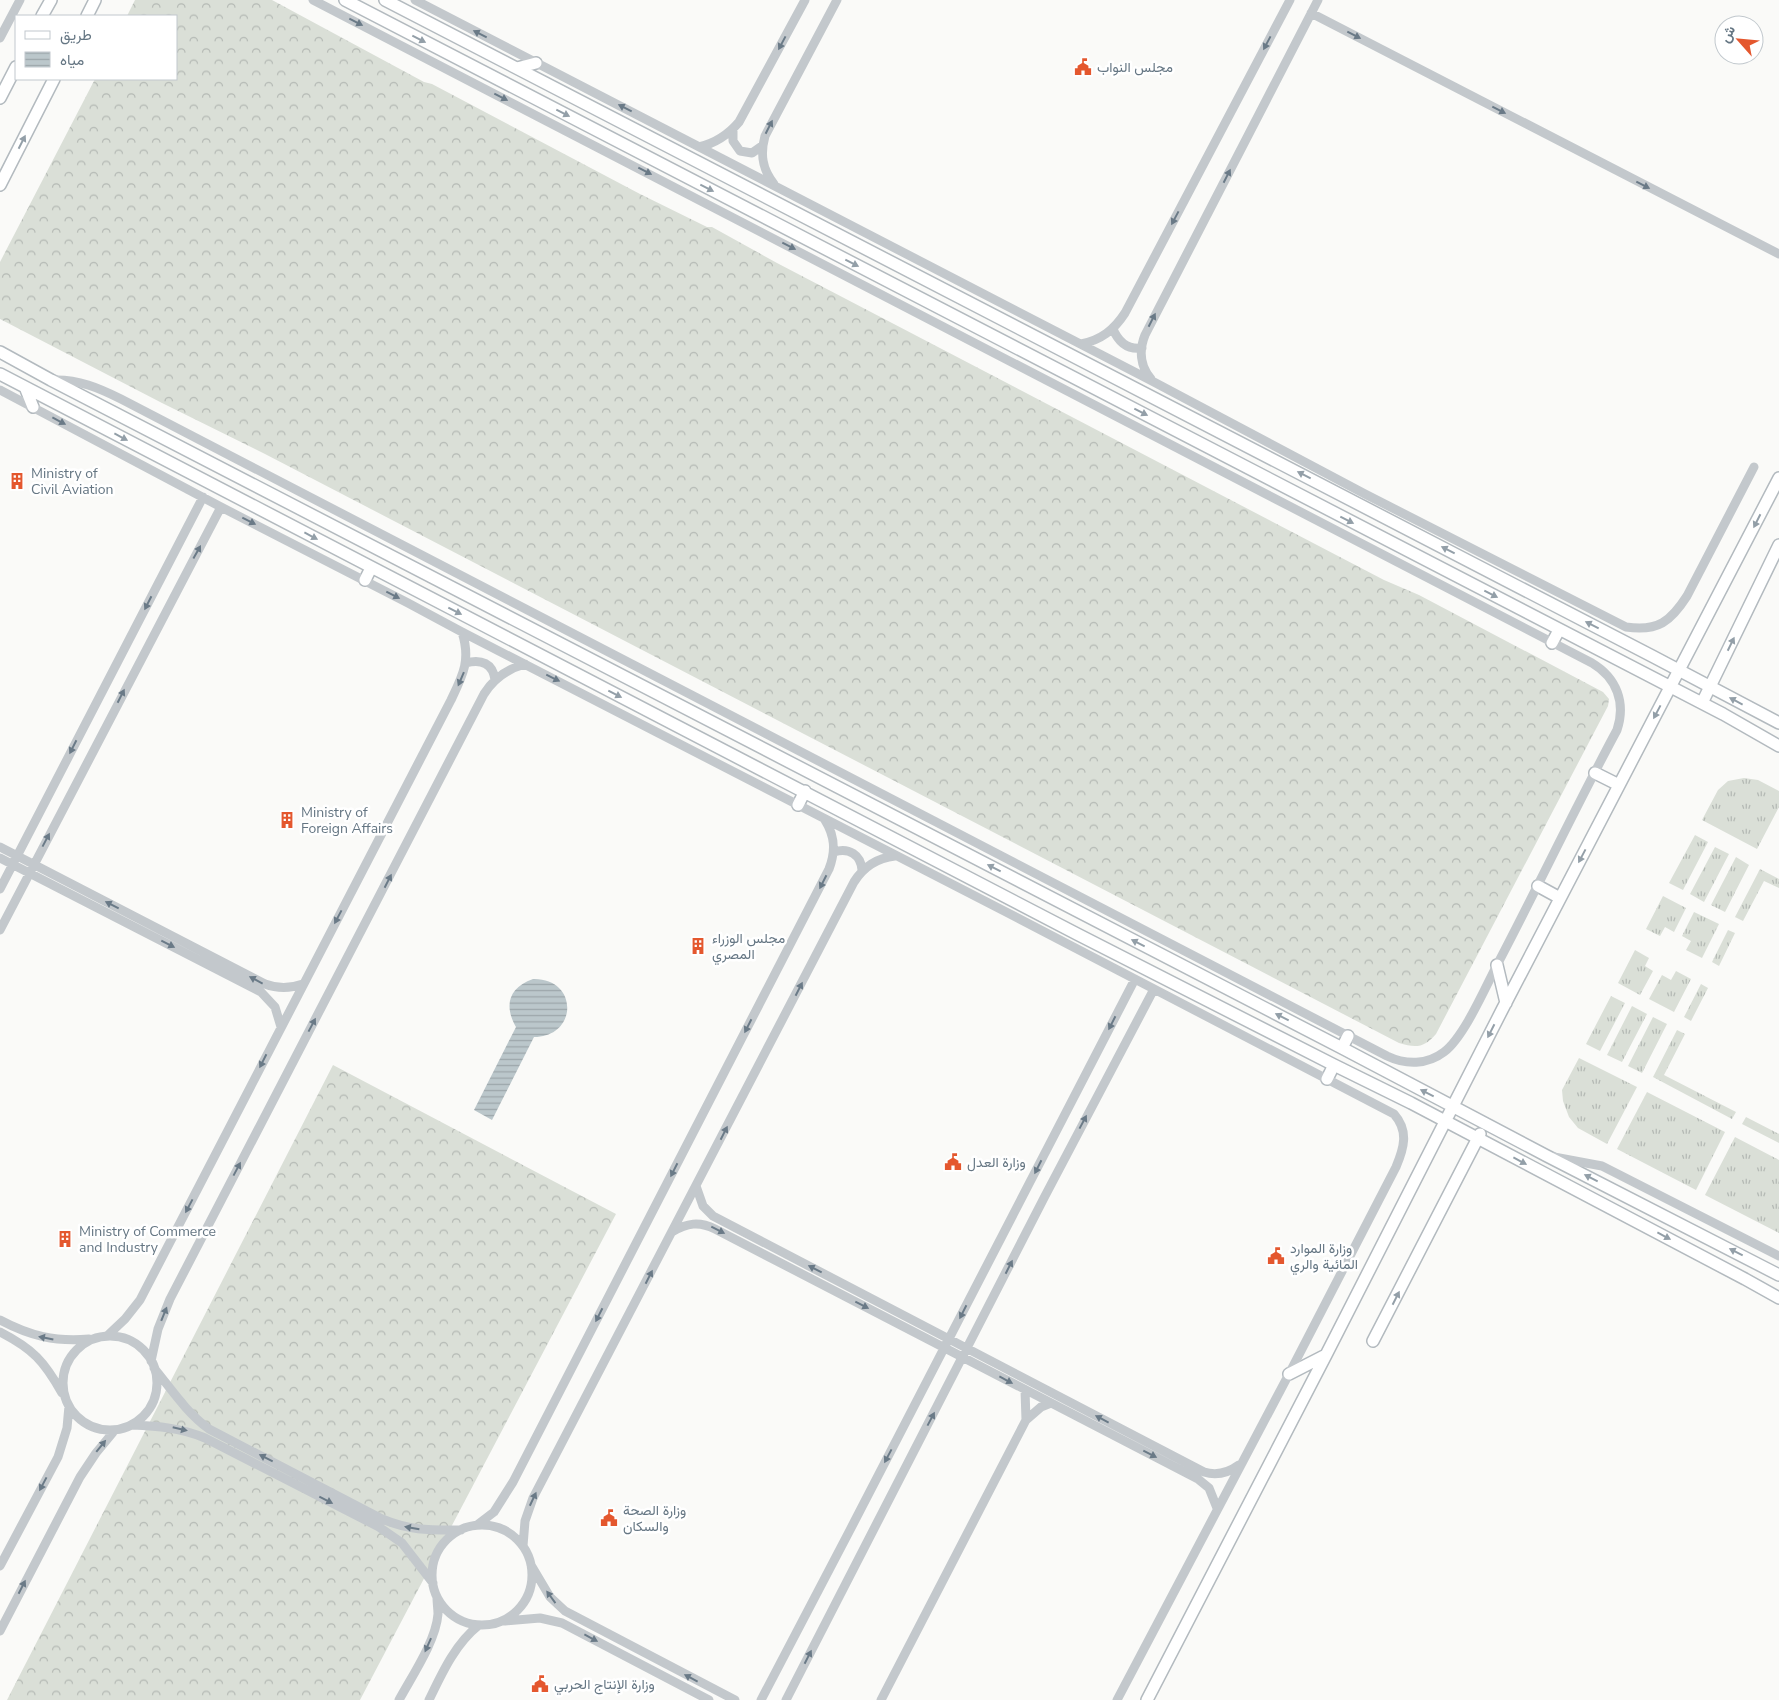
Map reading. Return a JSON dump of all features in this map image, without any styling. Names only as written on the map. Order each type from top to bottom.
[{"type":"street","points":[[0,38],[20,0]]},
{"type":"street","points":[[43,15],[51,0]]},
{"type":"street","points":[[88,15],[95,0]]},
{"type":"street","points":[[51,380],[87,384],[121,399],[1387,1056],[1403,1062],[1420,1062],[1436,1058],[1455,1041],[1538,886],[1619,723],[1621,707],[1618,692],[1610,678],[1599,667],[313,0]]},
{"type":"street","points":[[344,0],[1702,703],[1779,746]]},
{"type":"street","points":[[385,0],[1779,723]]},
{"type":"street","points":[[415,0],[1081,344],[1365,494],[1626,627],[1637,629],[1660,625],[1677,611],[1687,596],[1754,467]]},
{"type":"street","points":[[699,147],[718,141],[733,129],[744,115],[805,0]]},
{"type":"street","points":[[778,188],[767,175],[762,146],[770,126],[837,0]]},
{"type":"street","points":[[1081,344],[1098,339],[1113,329],[1125,313],[1290,0]]},
{"type":"street","points":[[1152,381],[1145,369],[1142,348],[1149,327],[1318,0]]},
{"type":"street","points":[[1311,13],[1779,254]]},
{"type":"street","points":[[516,68],[536,63]]},
{"type":"street","points":[[0,98],[15,69]]},
{"type":"street","points":[[0,185],[53,80]]},
{"type":"street","points":[[733,129],[733,141],[740,150],[752,153],[762,146]]},
{"type":"street","points":[[1113,329],[1121,343],[1136,349],[1142,348]]},
{"type":"street","points":[[0,352],[1779,1275]]},
{"type":"street","points":[[0,374],[1334,1066],[1445,1121],[1779,1298]]},
{"type":"street","points":[[25,386],[33,407]]},
{"type":"street","points":[[0,390],[221,507],[1394,1114],[1402,1127],[1404,1146],[1396,1167],[1117,1700]]},
{"type":"street","points":[[1146,1700],[1326,1355],[1452,1106],[1779,478]]},
{"type":"street","points":[[0,889],[203,497]]},
{"type":"street","points":[[0,930],[221,507]]},
{"type":"street","points":[[1702,703],[1779,545]]},
{"type":"street","points":[[365,580],[371,568]]},
{"type":"street","points":[[1552,642],[1559,630]]},
{"type":"street","points":[[107,1336],[126,1319],[140,1300],[452,700],[462,678],[466,663],[466,650],[462,632]]},
{"type":"street","points":[[466,663],[477,661],[486,663],[493,670],[495,680]]},
{"type":"street","points":[[132,1425],[142,1417],[153,1400],[156,1381],[152,1364],[158,1329],[170,1299],[484,694],[495,680],[507,671],[525,664]]},
{"type":"street","points":[[1595,773],[1619,786]]},
{"type":"street","points":[[826,802],[834,786]]},
{"type":"street","points":[[798,805],[805,792]]},
{"type":"street","points":[[432,1583],[432,1567],[438,1552],[448,1539],[461,1530],[477,1525],[494,1512],[513,1482],[829,869],[834,852],[833,835],[825,820]]},
{"type":"street","points":[[0,847],[17,856],[31,869],[260,992],[275,1007],[281,1027]]},
{"type":"street","points":[[834,852],[840,850],[851,852],[860,859],[862,870]]},
{"type":"street","points":[[522,1546],[525,1521],[533,1498],[847,896],[862,870],[878,860],[895,856]]},
{"type":"street","points":[[0,858],[31,869],[265,984],[280,988],[295,987],[303,984]]},
{"type":"street","points":[[1538,886],[1560,898]]},
{"type":"street","points":[[1497,965],[1506,1003]]},
{"type":"street","points":[[761,1700],[1135,980]]},
{"type":"street","points":[[786,1700],[1076,1136],[1154,989]]},
{"type":"street","points":[[1342,1048],[1348,1036]]},
{"type":"street","points":[[1327,1079],[1334,1066]]},
{"type":"street","points":[[1373,1341],[1485,1123]]},
{"type":"street","points":[[1547,1156],[1602,1166],[1779,1256]]},
{"type":"street","points":[[696,1186],[703,1206],[713,1216],[1204,1472],[1211,1474],[1226,1472],[1240,1464]]},
{"type":"street","points":[[672,1232],[689,1224],[707,1225],[1198,1479],[1209,1488],[1217,1508]]},
{"type":"street","points":[[0,1320],[38,1336],[66,1340],[94,1339],[107,1336],[133,1342],[143,1350],[183,1406],[195,1419],[209,1429],[382,1519],[400,1526],[419,1530],[461,1530]]},
{"type":"street","points":[[0,1332],[21,1343],[42,1360],[77,1417],[88,1425],[101,1430],[115,1430],[132,1425],[182,1429],[205,1438],[379,1527],[402,1543],[432,1583],[437,1598],[438,1614],[426,1649],[399,1700]]},
{"type":"street","points":[[0,1566],[58,1457],[67,1428],[67,1402],[63,1386],[64,1374],[68,1363],[74,1353],[84,1344],[94,1339]]},
{"type":"street","points":[[1289,1374],[1326,1355]]},
{"type":"street","points":[[1025,1390],[1026,1420]]},
{"type":"street","points":[[881,1700],[1026,1420],[1037,1410],[1051,1403]]},
{"type":"street","points":[[0,1631],[80,1477],[96,1453],[115,1430]]},
{"type":"street","points":[[477,1525],[502,1529],[514,1536],[522,1546],[550,1597],[565,1611],[734,1700]]},
{"type":"street","points":[[495,1623],[512,1615],[524,1601],[531,1583],[531,1564]]},
{"type":"street","points":[[437,1598],[454,1617],[466,1623],[479,1625],[514,1619],[540,1618],[562,1623],[709,1700]]},
{"type":"street","points":[[429,1700],[451,1658],[469,1633],[479,1625]]},
{"type":"green space","points":[[135,0],[272,0],[424,82],[432,84],[640,194],[707,227],[712,227],[777,263],[1384,580],[1419,595],[1603,692],[1609,699],[1608,706],[1436,1034],[1428,1042],[1419,1046],[1399,1043],[265,454],[0,319],[0,262],[94,80],[178,80],[178,15],[128,15]]},
{"type":"green space","points":[[1744,778],[1758,780],[1779,791],[1779,807],[1757,849],[1702,820],[1718,790],[1728,781]]},
{"type":"green space","points":[[1695,835],[1708,842],[1683,890],[1669,883]]},
{"type":"green space","points":[[1715,847],[1729,854],[1704,902],[1690,894]]},
{"type":"green space","points":[[1736,857],[1749,865],[1725,912],[1711,905]]},
{"type":"green space","points":[[1760,869],[1779,879],[1779,888],[1764,881],[1743,921],[1735,917]]},
{"type":"green space","points":[[1663,896],[1686,908],[1674,932],[1665,927],[1660,936],[1646,929]]},
{"type":"green space","points":[[1694,912],[1719,924],[1702,958],[1686,950],[1691,941],[1682,936]]},
{"type":"green space","points":[[1728,930],[1735,933],[1719,966],[1712,962]]},
{"type":"green space","points":[[1635,950],[1649,958],[1645,966],[1653,971],[1640,995],[1618,983]]},
{"type":"green space","points":[[1676,971],[1691,979],[1674,1012],[1649,999],[1662,975],[1671,980]]},
{"type":"green space","points":[[1701,984],[1708,988],[1691,1021],[1684,1017]]},
{"type":"green space","points":[[1611,996],[1625,1003],[1600,1051],[1586,1044]]},
{"type":"green space","points":[[1632,1006],[1647,1014],[1622,1062],[1607,1055]]},
{"type":"green space","points":[[1653,1017],[1667,1024],[1642,1073],[1628,1066]]},
{"type":"green space","points":[[1677,1030],[1685,1034],[1664,1075],[1736,1112],[1732,1119],[1653,1077]]},
{"type":"green space","points":[[1579,1058],[1637,1087],[1607,1144],[1578,1128],[1569,1117],[1563,1101],[1562,1090]]},
{"type":"green space","points":[[333,1065],[616,1214],[360,1700],[7,1700]]},
{"type":"green space","points":[[1647,1092],[1725,1132],[1696,1190],[1617,1149]]},
{"type":"green space","points":[[1746,1117],[1779,1134],[1779,1143],[1742,1124]]},
{"type":"green space","points":[[1735,1137],[1779,1160],[1779,1233],[1705,1195]]},
{"type":"water","points":[[533,979],[548,981],[559,988],[565,997],[567,1008],[565,1018],[559,1028],[548,1034],[534,1037],[492,1120],[474,1110],[516,1027],[510,1012],[513,993],[518,987]]},
{"type":"place","name":"مجلس النواب","points":[[1083,67]]},
{"type":"place","name":"Ministry of Civil Aviation","points":[[17,481]]},
{"type":"place","name":"Ministry of Foreign Affairs","points":[[287,820]]},
{"type":"place","name":"مجلس الوزراء المصري","points":[[698,946]]},
{"type":"place","name":"وزارة العدل","points":[[953,1162]]},
{"type":"place","name":"Ministry of Commerce and Industry","points":[[65,1239]]},
{"type":"place","name":"وزارة الموارد المائية والري","points":[[1276,1256]]},
{"type":"place","name":"وزارة الصحة والسكان","points":[[609,1518]]},
{"type":"place","name":"وزارة الإنتاج الحربي","points":[[540,1684]]}]
